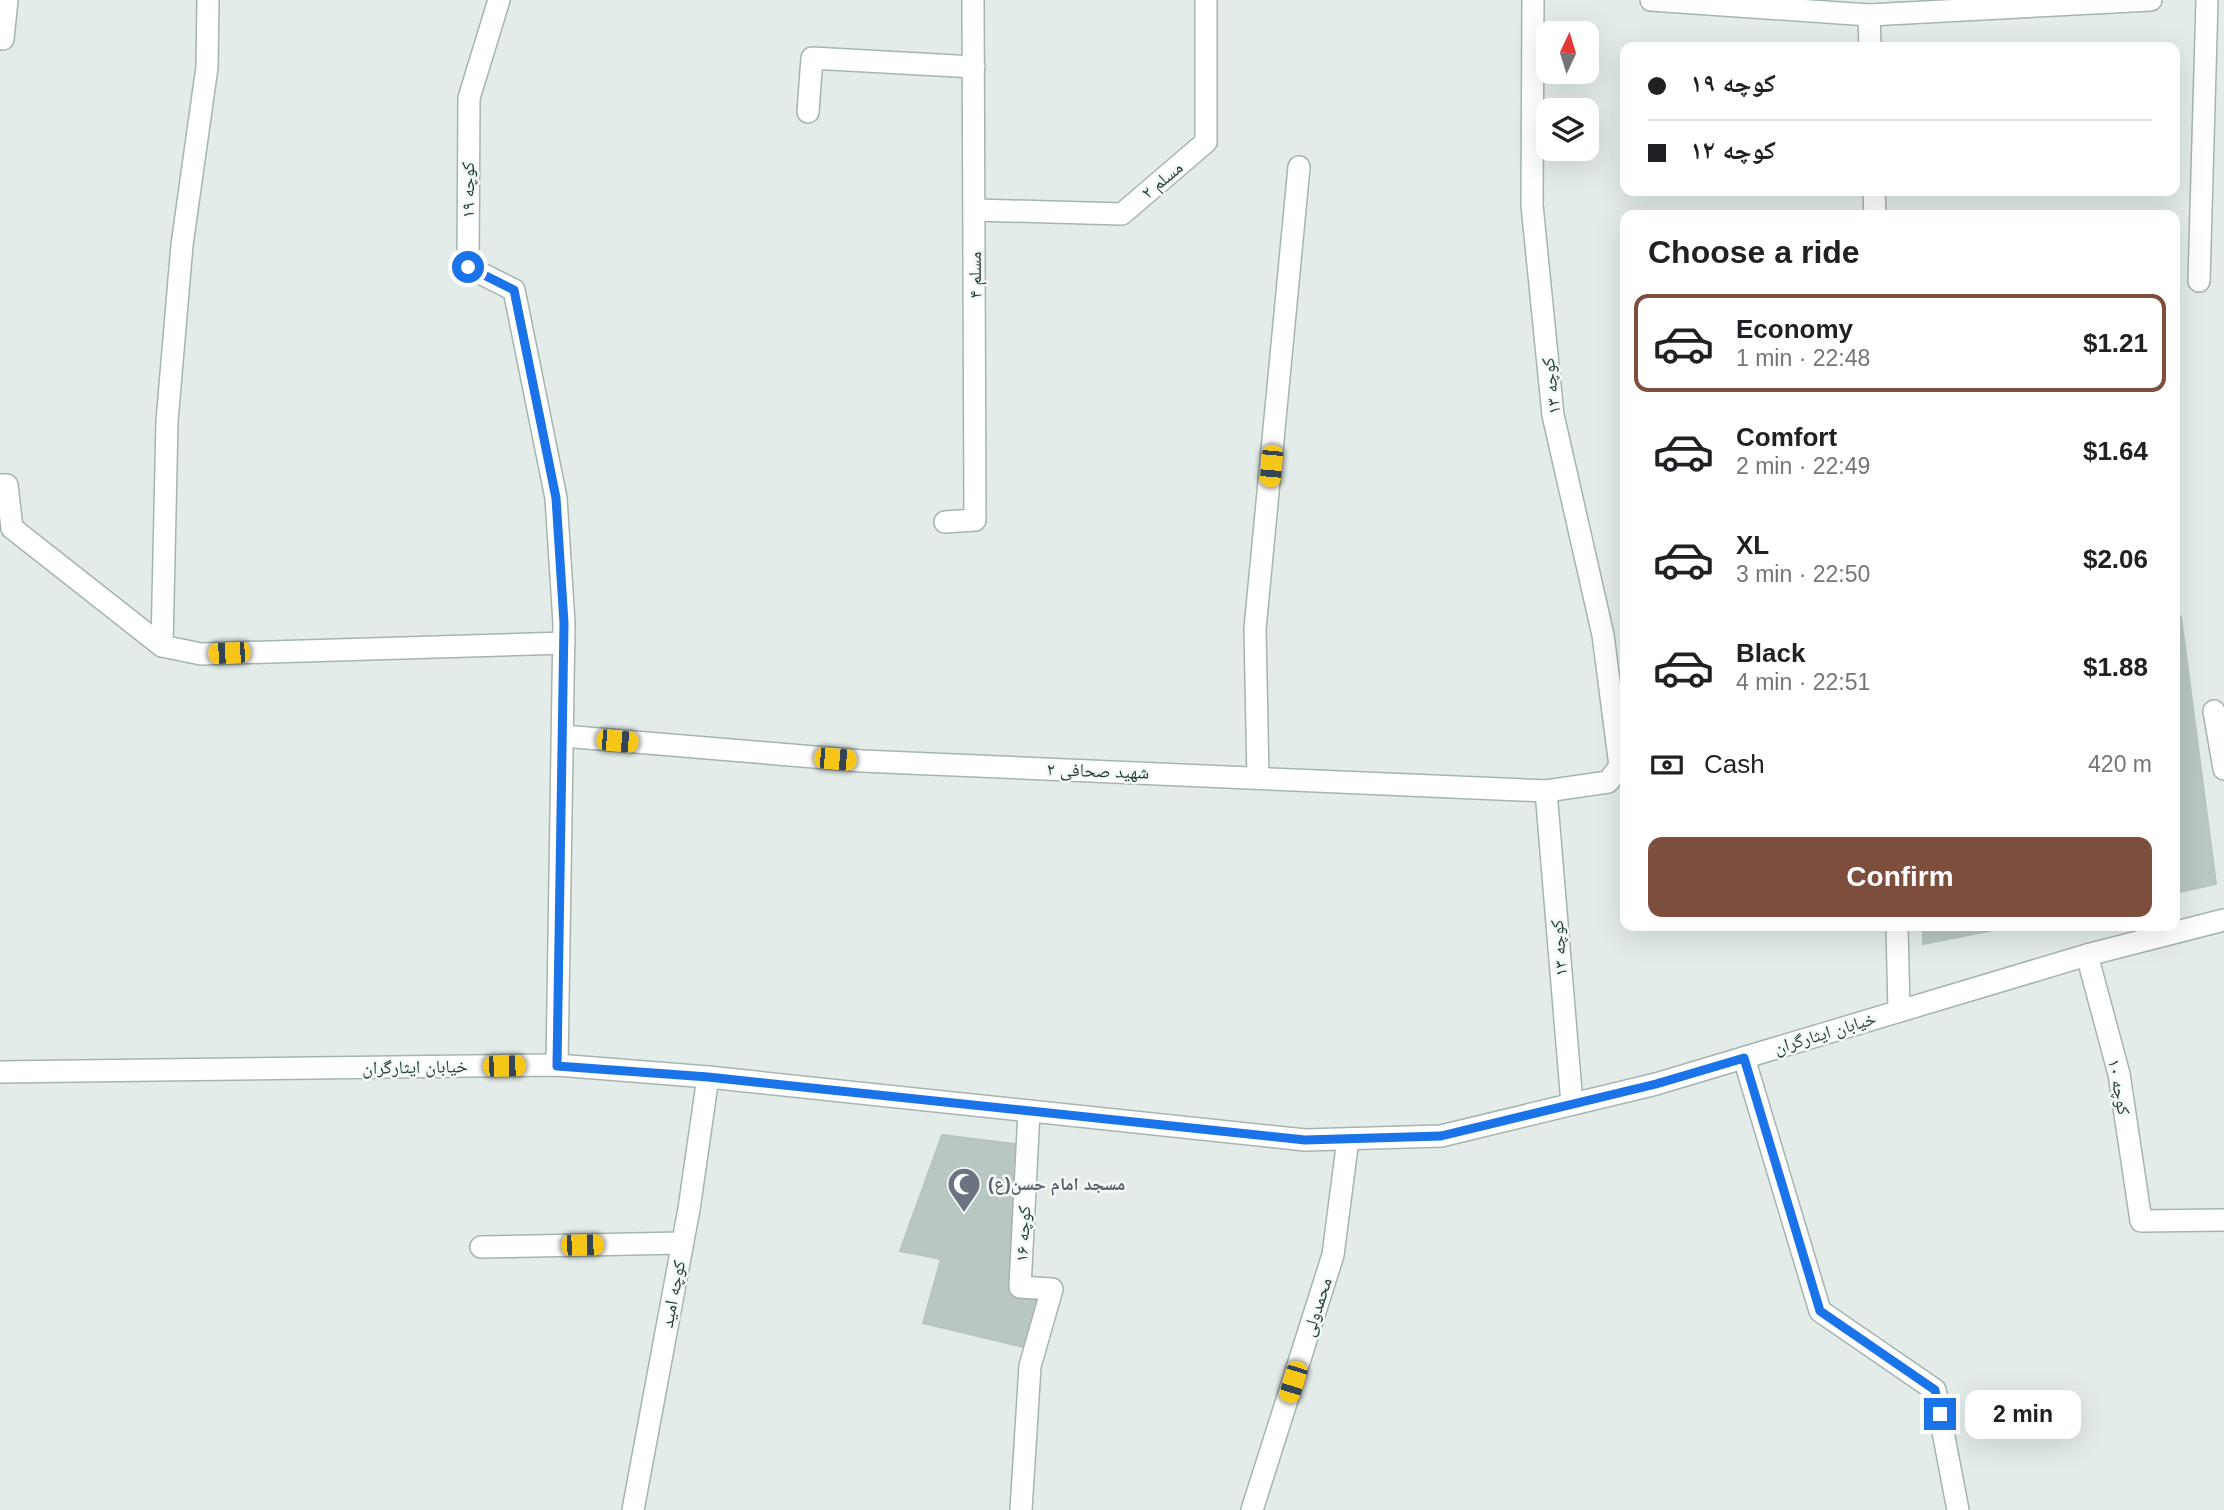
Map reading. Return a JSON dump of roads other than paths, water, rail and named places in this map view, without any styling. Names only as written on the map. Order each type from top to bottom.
[{"type":"street","points":[[3,39],[7,0]]},
{"type":"street","points":[[162,646],[167,421],[182,245],[207,66],[208,0]]},
{"type":"street","name":"کوچه ۱۹","points":[[499,0],[469,98],[468,267],[514,290],[556,498],[564,643],[557,1066]]},
{"type":"street","name":"مسلم ۴","points":[[944,522],[975,520],[973,0]]},
{"type":"street","name":"مسلم ۲","points":[[975,210],[1122,214],[1206,142],[1206,0]]},
{"type":"street","name":"کوچه ۱۳","points":[[1533,0],[1532,205],[1553,415],[1604,635],[1620,745]]},
{"type":"street","points":[[1651,0],[1868,15],[2151,0]]},
{"type":"street","points":[[2199,281],[2207,0]]},
{"type":"street","points":[[1868,15],[1870,42]]},
{"type":"street","points":[[808,113],[812,58],[974,67]]},
{"type":"street","points":[[1258,778],[1255,629],[1299,167]]},
{"type":"street","points":[[0,485],[7,485],[12,528],[162,646],[201,654],[564,643]]},
{"type":"street","points":[[2214,711],[2224,769]]},
{"type":"street","name":"شهید صحافی ۲","points":[[562,736],[862,761],[1546,791],[1608,782],[1620,769]]},
{"type":"street","name":"کوچه ۱۳","points":[[1546,791],[1572,1104]]},
{"type":"street","name":"خیابان ایثارگران","points":[[0,1072],[557,1066],[708,1077],[1305,1140],[1441,1136],[1656,1084],[2087,955],[2224,920]]},
{"type":"street","points":[[1897,931],[1899,1010]]},
{"type":"street","name":"کوچه ۱۰","points":[[2087,955],[2119,1073],[2141,1221],[2224,1220]]},
{"type":"street","points":[[1744,1058],[1820,1311],[1935,1390],[1958,1510]]},
{"type":"street","name":"کوچه امید","points":[[633,1510],[689,1209],[708,1077]]},
{"type":"street","name":"کوچه ۱۶","points":[[1021,1510],[1030,1366],[1052,1289],[1020,1287],[1029,1111]]},
{"type":"street","name":"محمدولی","points":[[1252,1510],[1333,1255],[1348,1139]]},
{"type":"street","points":[[481,1247],[682,1243]]},
{"type":"place","name":"مسجد امام حسن(ع)","points":[[964,1214]]}]
